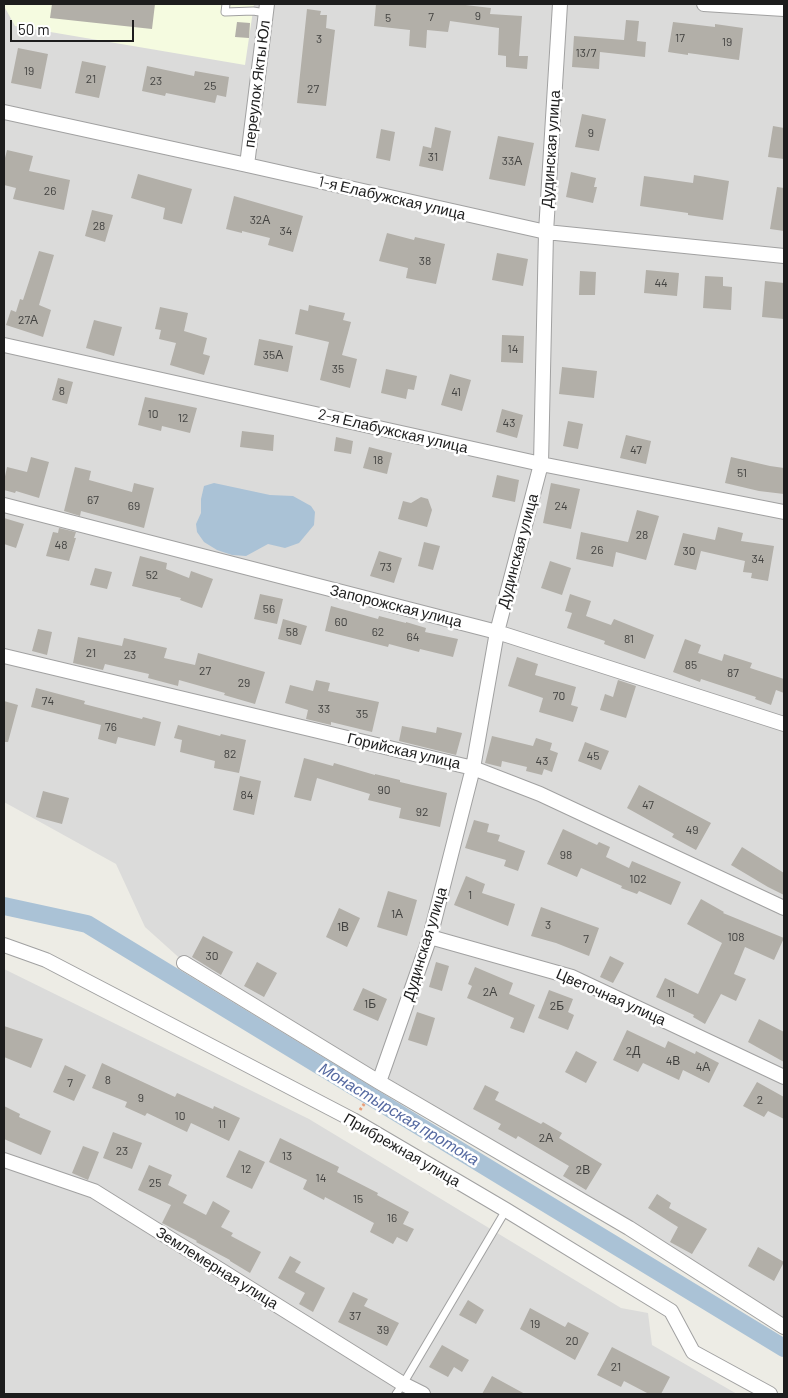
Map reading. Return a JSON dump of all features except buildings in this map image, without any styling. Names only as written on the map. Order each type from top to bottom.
[{"type":"street","name":"Дудинская улица","points":[[379,1082],[430,936],[474,768],[497,632],[541,464],[546,232],[560,4]]},
{"type":"street","points":[[704,4],[784,9]]},
{"type":"street","name":"переулок Якты Юл","points":[[247,165],[267,8]]},
{"type":"street","name":"1-я Елабужская улица","points":[[4,112],[546,232],[784,256]]},
{"type":"street","name":"2-я Елабужская улица","points":[[4,345],[541,464],[784,512]]},
{"type":"street","name":"Запорожская улица","points":[[4,505],[497,632],[784,724]]},
{"type":"street","name":"Горийская улица","points":[[4,656],[474,768],[540,794],[784,908]]},
{"type":"street","name":"Цветочная улица","points":[[430,936],[572,977],[784,1077]]},
{"type":"street","name":"Прибрежная улица","points":[[4,945],[46,960],[353,1120],[672,1311],[693,1352],[770,1394]]},
{"type":"street","points":[[184,963],[379,1082],[629,1228],[784,1327]]},
{"type":"street","name":"Землемерная улица","points":[[4,1160],[94,1192],[399,1389],[422,1394]]},
{"type":"lane","points":[[226,4],[225,12],[252,11],[267,8]]},
{"type":"lane","points":[[399,1389],[506,1210]]},
{"type":"path","points":[[353,1120],[379,1082]]},
{"type":"shaded area","points":[[4,4],[784,4],[784,1330],[195,972],[145,927],[116,864],[4,802]]},
{"type":"shaded area","points":[[4,4],[254,4],[245,65],[15,26]]},
{"type":"shaded area","points":[[4,969],[309,1119],[621,1308],[648,1313],[652,1345],[737,1394],[4,1394]]},
{"type":"water","points":[[214,483],[270,495],[293,496],[311,506],[315,512],[314,525],[299,543],[285,548],[268,544],[246,556],[232,555],[217,550],[204,542],[197,532],[196,524],[201,513],[201,499],[204,486]]},
{"type":"waterway","name":"Монастырская протока","points":[[4,906],[87,924],[784,1348]]}]
